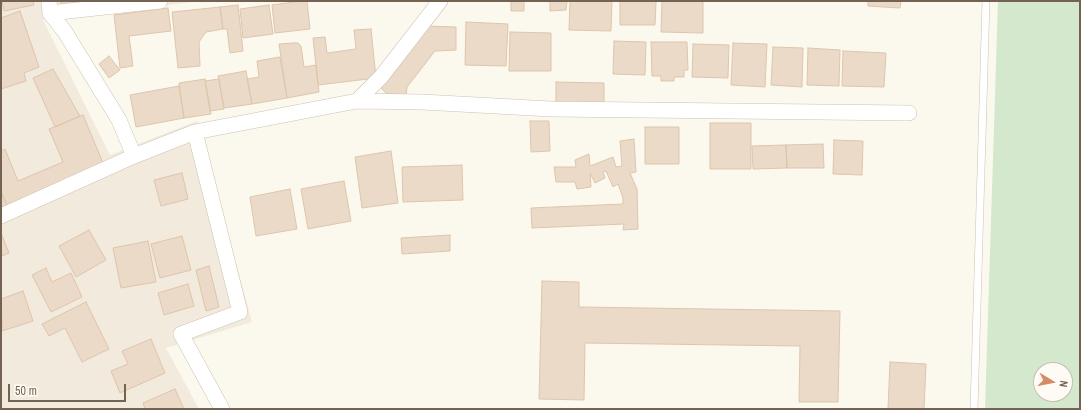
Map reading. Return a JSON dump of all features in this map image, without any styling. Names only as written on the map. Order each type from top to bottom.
[{"type":"street","points":[[134,156],[119,120],[50,7],[160,1]]},
{"type":"street","points":[[356,102],[381,77],[440,1]]},
{"type":"street","points":[[1,216],[134,156],[195,132],[356,102],[422,102],[551,109],[909,113]]},
{"type":"street","points":[[195,132],[240,312],[181,334],[222,409]]},
{"type":"lane","points":[[974,409],[986,1]]},
{"type":"shaded area","points":[[1,1],[201,1],[43,20],[110,155],[197,121],[252,322],[166,348],[199,409],[1,409]]},
{"type":"green space","points":[[998,1],[1080,1],[1080,409],[985,409]]},
{"type":"building","points":[[2,1],[33,1],[34,5],[4,11]]},
{"type":"building","points":[[61,1],[114,1],[61,8]]},
{"type":"building","points":[[307,1],[310,29],[275,33],[272,5]]},
{"type":"building","points":[[511,1],[524,1],[524,11],[511,11]]},
{"type":"building","points":[[550,1],[567,1],[566,10],[550,11]]},
{"type":"building","points":[[570,1],[612,1],[611,31],[569,30]]},
{"type":"building","points":[[620,1],[656,1],[655,25],[620,25]]},
{"type":"building","points":[[662,1],[703,1],[703,33],[661,32]]},
{"type":"building","points":[[868,1],[901,1],[900,8],[868,6]]},
{"type":"building","points":[[238,5],[243,51],[230,53],[227,29],[223,29],[220,7]]},
{"type":"building","points":[[269,5],[273,34],[243,38],[240,9]]},
{"type":"building","points":[[220,7],[223,29],[206,32],[199,42],[200,66],[178,68],[172,12]]},
{"type":"building","points":[[168,8],[171,31],[129,36],[133,66],[120,68],[114,15]]},
{"type":"building","points":[[20,11],[39,67],[24,73],[26,81],[1,89],[1,18]]},
{"type":"building","points":[[466,22],[508,24],[506,66],[465,65]]},
{"type":"building","points":[[425,26],[456,27],[456,50],[435,51],[407,87],[406,95],[387,94],[382,89],[383,79]]},
{"type":"building","points":[[371,29],[376,78],[318,85],[313,38],[325,37],[327,53],[356,49],[354,30]]},
{"type":"building","points":[[510,32],[551,33],[551,71],[509,71]]},
{"type":"building","points":[[614,41],[646,42],[645,75],[613,74]]},
{"type":"building","points":[[651,42],[687,42],[688,70],[684,70],[684,77],[674,77],[674,81],[661,81],[661,76],[652,76]]},
{"type":"building","points":[[298,43],[301,46],[304,67],[316,65],[319,92],[287,98],[279,44]]},
{"type":"building","points":[[733,43],[767,44],[765,87],[731,85]]},
{"type":"building","points":[[693,44],[729,45],[728,78],[692,77]]},
{"type":"building","points":[[773,47],[803,48],[802,87],[771,85]]},
{"type":"building","points":[[808,48],[840,50],[839,86],[807,85]]},
{"type":"building","points":[[843,51],[886,53],[884,87],[842,86]]},
{"type":"building","points":[[109,56],[120,70],[109,78],[99,64]]},
{"type":"building","points":[[280,57],[287,98],[252,104],[247,79],[259,77],[257,61]]},
{"type":"building","points":[[53,69],[80,116],[55,127],[33,78]]},
{"type":"building","points":[[246,71],[252,104],[224,108],[218,76]]},
{"type":"building","points":[[205,79],[211,114],[184,118],[179,83]]},
{"type":"building","points":[[219,79],[224,109],[210,111],[205,81]]},
{"type":"building","points":[[556,82],[604,83],[604,106],[556,105]]},
{"type":"building","points":[[179,86],[184,118],[136,127],[130,95]]},
{"type":"building","points":[[83,115],[103,163],[7,205],[1,192],[1,151],[5,149],[18,181],[63,162],[49,129]]},
{"type":"building","points":[[530,121],[549,121],[550,151],[531,152]]},
{"type":"building","points":[[710,123],[751,123],[751,169],[710,169]]},
{"type":"building","points":[[645,127],[679,127],[679,164],[645,164]]},
{"type":"building","points":[[634,139],[636,172],[630,173],[637,189],[638,229],[623,230],[624,224],[532,228],[531,208],[623,204],[623,198],[618,184],[613,187],[606,171],[603,172],[605,178],[595,183],[590,173],[591,187],[577,189],[575,182],[556,182],[554,167],[576,167],[575,160],[589,154],[590,166],[613,157],[616,167],[622,166],[620,141]]},
{"type":"building","points":[[834,140],[863,141],[862,175],[833,174]]},
{"type":"building","points":[[823,144],[824,168],[787,168],[786,145]]},
{"type":"building","points":[[786,145],[787,168],[753,169],[752,146]]},
{"type":"building","points":[[391,151],[398,203],[362,208],[355,157]]},
{"type":"building","points":[[462,165],[463,200],[403,202],[402,167]]},
{"type":"building","points":[[182,173],[188,199],[161,206],[154,180]]},
{"type":"building","points":[[344,181],[351,221],[308,229],[301,189]]},
{"type":"building","points":[[290,189],[297,229],[256,236],[250,197]]},
{"type":"building","points":[[1,192],[7,205],[1,207]]},
{"type":"building","points":[[89,230],[106,260],[76,277],[59,246]]},
{"type":"building","points":[[1,233],[9,253],[1,256]]},
{"type":"building","points":[[450,235],[450,251],[402,254],[401,238]]},
{"type":"building","points":[[182,236],[191,270],[160,278],[151,244]]},
{"type":"building","points":[[148,241],[156,282],[121,288],[113,248]]},
{"type":"building","points":[[209,266],[219,307],[206,311],[196,270]]},
{"type":"building","points":[[46,268],[52,282],[71,273],[82,297],[51,312],[32,275]]},
{"type":"building","points":[[542,281],[579,282],[579,307],[840,311],[838,402],[799,402],[800,346],[585,343],[584,400],[539,399]]},
{"type":"building","points":[[188,284],[194,306],[164,315],[158,293]]},
{"type":"building","points":[[23,291],[33,321],[2,331],[1,299]]},
{"type":"building","points":[[86,302],[109,349],[82,362],[65,328],[49,336],[42,324]]},
{"type":"building","points":[[151,339],[165,373],[120,393],[111,371],[128,364],[122,351]]},
{"type":"building","points":[[890,362],[926,364],[924,409],[888,409]]},
{"type":"building","points":[[175,389],[184,409],[145,409],[143,403]]}]
